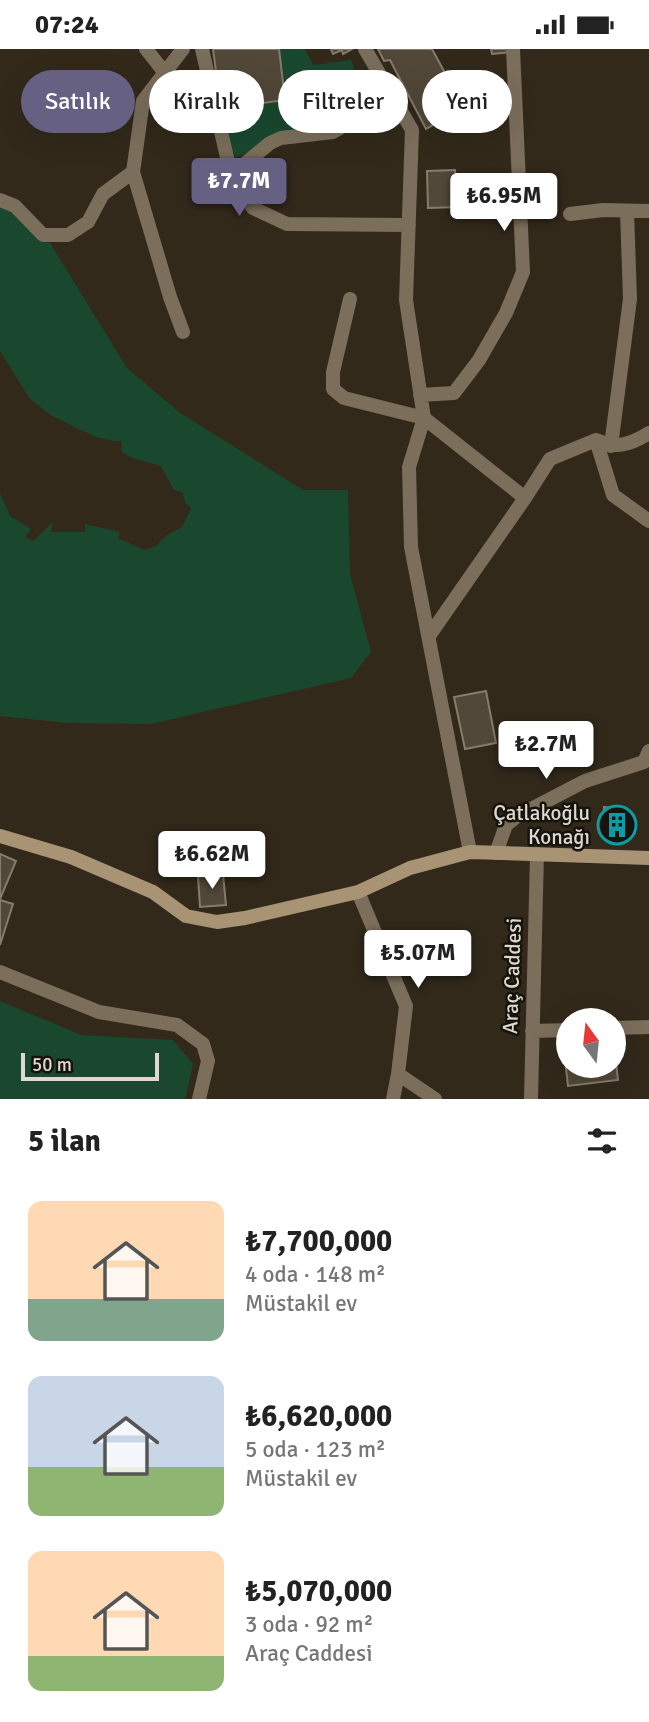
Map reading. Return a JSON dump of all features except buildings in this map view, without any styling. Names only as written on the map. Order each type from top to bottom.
[{"type":"main road","points":[[0,836],[71,857],[153,892],[186,916],[217,922],[358,892],[410,868],[470,852],[649,858]]},
{"type":"street","points":[[146,49],[163,70]]},
{"type":"street","points":[[167,70],[183,49]]},
{"type":"street","points":[[202,49],[231,175],[253,208],[287,223],[409,225]]},
{"type":"street","points":[[365,49],[377,70]]},
{"type":"street","points":[[421,395],[454,393],[479,360],[506,313],[523,272],[513,49]]},
{"type":"street","points":[[149,94],[144,100],[133,172],[170,297],[184,331]]},
{"type":"street","points":[[408,123],[412,130],[406,300],[424,418],[409,467],[411,547],[470,852]]},
{"type":"street","points":[[231,175],[270,143],[281,138],[324,133]]},
{"type":"street","points":[[0,200],[15,206],[43,235],[68,235],[88,222],[103,194],[133,172]]},
{"type":"street","points":[[570,214],[603,210],[649,211]]},
{"type":"street","points":[[611,446],[630,299],[627,211]]},
{"type":"street","points":[[350,299],[333,372],[332,389],[344,398],[424,418],[525,498]]},
{"type":"street","points":[[429,636],[550,459],[596,440],[611,446],[636,441],[649,433]]},
{"type":"street","points":[[596,440],[613,495],[649,521]]},
{"type":"street","points":[[496,853],[506,825],[516,817],[585,781],[647,759]]},
{"type":"street","name":"Araç Caddesi","points":[[531,1099],[537,854]]},
{"type":"street","points":[[358,892],[406,1006],[393,1099]]},
{"type":"street","points":[[0,972],[99,1012],[177,1024],[203,1044],[208,1061],[200,1099]]},
{"type":"street","points":[[626,1028],[649,1027]]},
{"type":"street","points":[[532,1031],[556,1030]]},
{"type":"street","points":[[398,1074],[435,1099]]},
{"type":"green space","points":[[279,49],[305,49],[313,65],[351,60],[355,70],[281,70]]},
{"type":"green space","points":[[278,101],[278,133],[299,133],[270,138],[244,155],[232,158],[226,133],[264,133],[264,103]]},
{"type":"green space","points":[[0,208],[13,212],[41,241],[50,243],[127,368],[179,412],[303,490],[348,490],[350,574],[371,652],[351,678],[151,724],[68,723],[0,716],[0,493],[10,516],[31,529],[25,537],[33,541],[53,522],[51,532],[85,532],[85,524],[120,532],[118,538],[145,550],[156,546],[167,535],[182,527],[191,508],[186,504],[182,492],[174,490],[161,466],[132,458],[122,452],[121,441],[96,437],[52,416],[30,399],[0,351]]},
{"type":"green space","points":[[0,1001],[81,1035],[173,1040],[193,1064],[185,1099],[0,1099]]},
{"type":"place","name":"Çatlakoğlu Konağı","points":[[617,825]]}]
